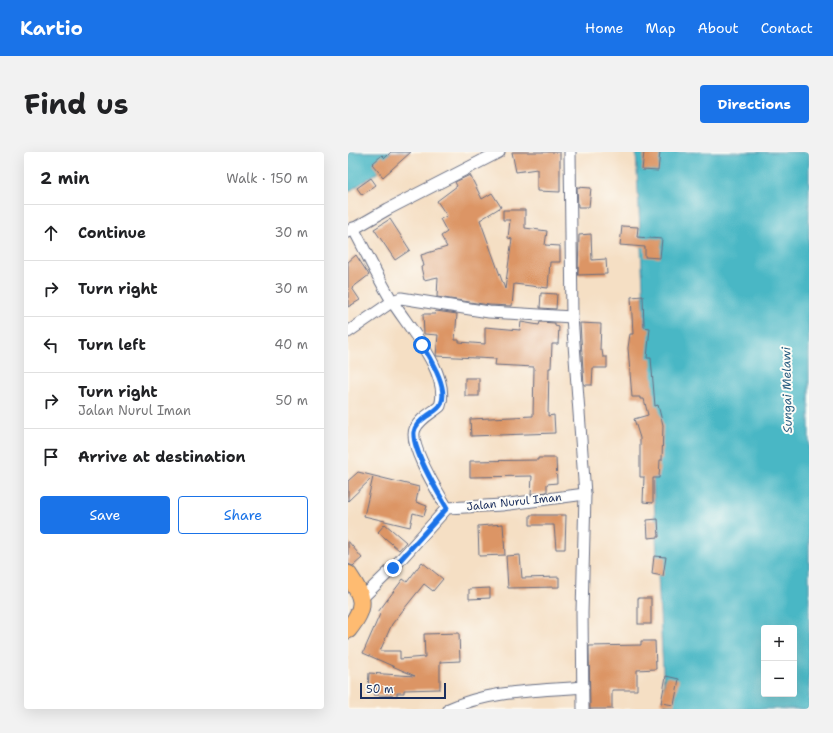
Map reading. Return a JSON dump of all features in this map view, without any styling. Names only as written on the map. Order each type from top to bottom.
[{"type":"main road","points":[[348,574],[359,616],[348,630]]},
{"type":"main road","points":[[348,613],[355,596]]},
{"type":"street","points":[[355,596],[393,568],[447,508],[429,476],[414,439],[414,430],[419,422],[440,406],[442,392],[440,379],[422,345],[393,301],[351,230],[499,152]]},
{"type":"street","points":[[570,152],[572,317],[585,494],[582,613],[583,709]]},
{"type":"street","points":[[348,332],[393,301],[401,298],[489,312],[572,317]]},
{"type":"street","name":"Jalan Nurul Iman","points":[[447,508],[502,505],[585,494]]},
{"type":"street","points":[[449,709],[491,695],[583,687]]},
{"type":"water","points":[[348,152],[409,152],[348,192]]},
{"type":"water","name":"Sungai Melawi","points":[[636,152],[809,152],[809,709],[665,709]]},
{"type":"building","points":[[391,152],[411,152],[383,177],[372,164],[382,155],[385,158]]},
{"type":"building","points":[[512,152],[560,152],[560,192],[537,191],[537,169],[516,172]]},
{"type":"building","points":[[644,152],[660,152],[658,171],[642,170]]},
{"type":"building","points":[[470,175],[482,199],[492,193],[501,207],[480,220],[505,289],[512,239],[508,238],[510,220],[503,220],[503,210],[525,210],[525,228],[547,231],[545,245],[560,246],[560,262],[550,262],[548,288],[514,284],[512,306],[489,305],[437,297],[438,277],[424,280],[421,267],[424,266],[421,255],[447,247],[441,236],[447,232],[440,219],[447,216],[437,201],[457,186],[455,182]]},
{"type":"building","points":[[371,178],[376,185],[362,195],[357,188]]},
{"type":"building","points":[[577,187],[591,188],[589,207],[578,207]]},
{"type":"building","points":[[390,219],[410,250],[395,260],[374,229]]},
{"type":"building","points":[[622,226],[638,227],[637,237],[662,239],[660,258],[645,257],[645,247],[620,245]]},
{"type":"building","points":[[591,234],[592,260],[606,259],[607,274],[578,275],[579,235]]},
{"type":"building","points":[[356,255],[369,275],[352,288],[360,300],[348,307],[348,262]]},
{"type":"building","points":[[541,293],[557,294],[556,309],[540,308]]},
{"type":"building","points":[[643,296],[644,327],[650,328],[647,358],[651,358],[655,406],[658,405],[663,425],[662,460],[660,460],[659,478],[653,478],[653,503],[643,502],[644,477],[640,477],[640,438],[634,419],[648,415],[644,399],[640,399],[640,397],[632,397],[628,348],[630,334],[633,334],[631,297]]},
{"type":"building","points":[[436,311],[457,314],[455,340],[459,340],[459,342],[485,344],[485,327],[520,330],[521,322],[539,325],[540,322],[555,323],[555,326],[559,327],[558,344],[552,344],[551,368],[549,368],[548,416],[554,415],[555,433],[471,436],[470,419],[533,416],[534,367],[495,365],[496,359],[436,356],[438,335],[424,334],[423,314],[435,314]]},
{"type":"building","points":[[580,323],[601,324],[600,350],[602,350],[603,357],[607,357],[607,368],[593,368],[592,385],[584,385]]},
{"type":"building","points":[[465,378],[479,378],[479,396],[465,396]]},
{"type":"building","points":[[538,458],[556,458],[557,483],[547,484],[547,492],[531,494],[532,476],[470,477],[470,461],[538,460]]},
{"type":"building","points":[[358,472],[419,487],[416,502],[427,506],[424,516],[413,513],[410,527],[364,516],[373,477],[348,501],[348,481]]},
{"type":"building","points":[[530,515],[566,515],[565,549],[556,549],[554,525],[530,525]]},
{"type":"building","points":[[658,519],[659,537],[648,538],[647,520]]},
{"type":"building","points":[[385,524],[406,542],[399,550],[378,532]]},
{"type":"building","points":[[503,524],[505,555],[479,556],[478,526]]},
{"type":"building","points":[[348,541],[362,558],[353,566],[348,564]]},
{"type":"building","points":[[520,555],[522,578],[559,577],[559,587],[508,588],[506,556]]},
{"type":"building","points":[[654,556],[666,557],[663,576],[652,574]]},
{"type":"building","points":[[422,562],[443,579],[433,591],[424,584],[392,624],[380,651],[400,651],[400,659],[425,657],[424,634],[459,633],[460,661],[440,662],[440,689],[404,690],[404,693],[397,693],[397,696],[374,695],[375,691],[368,690],[369,673],[415,676],[363,653],[380,614],[378,612],[403,579],[407,582]]},
{"type":"building","points":[[490,588],[490,598],[469,599],[469,589]]},
{"type":"building","points":[[638,598],[651,598],[651,624],[638,624]]},
{"type":"building","points":[[641,641],[655,641],[656,669],[637,670],[637,690],[612,690],[612,709],[590,709],[589,646],[641,645]]},
{"type":"building","points":[[666,676],[679,679],[674,705],[661,703]]},
{"type":"route","points":[[393,568],[447,508],[429,476],[414,439],[414,430],[419,422],[440,406],[442,400],[440,379],[422,345]]}]
